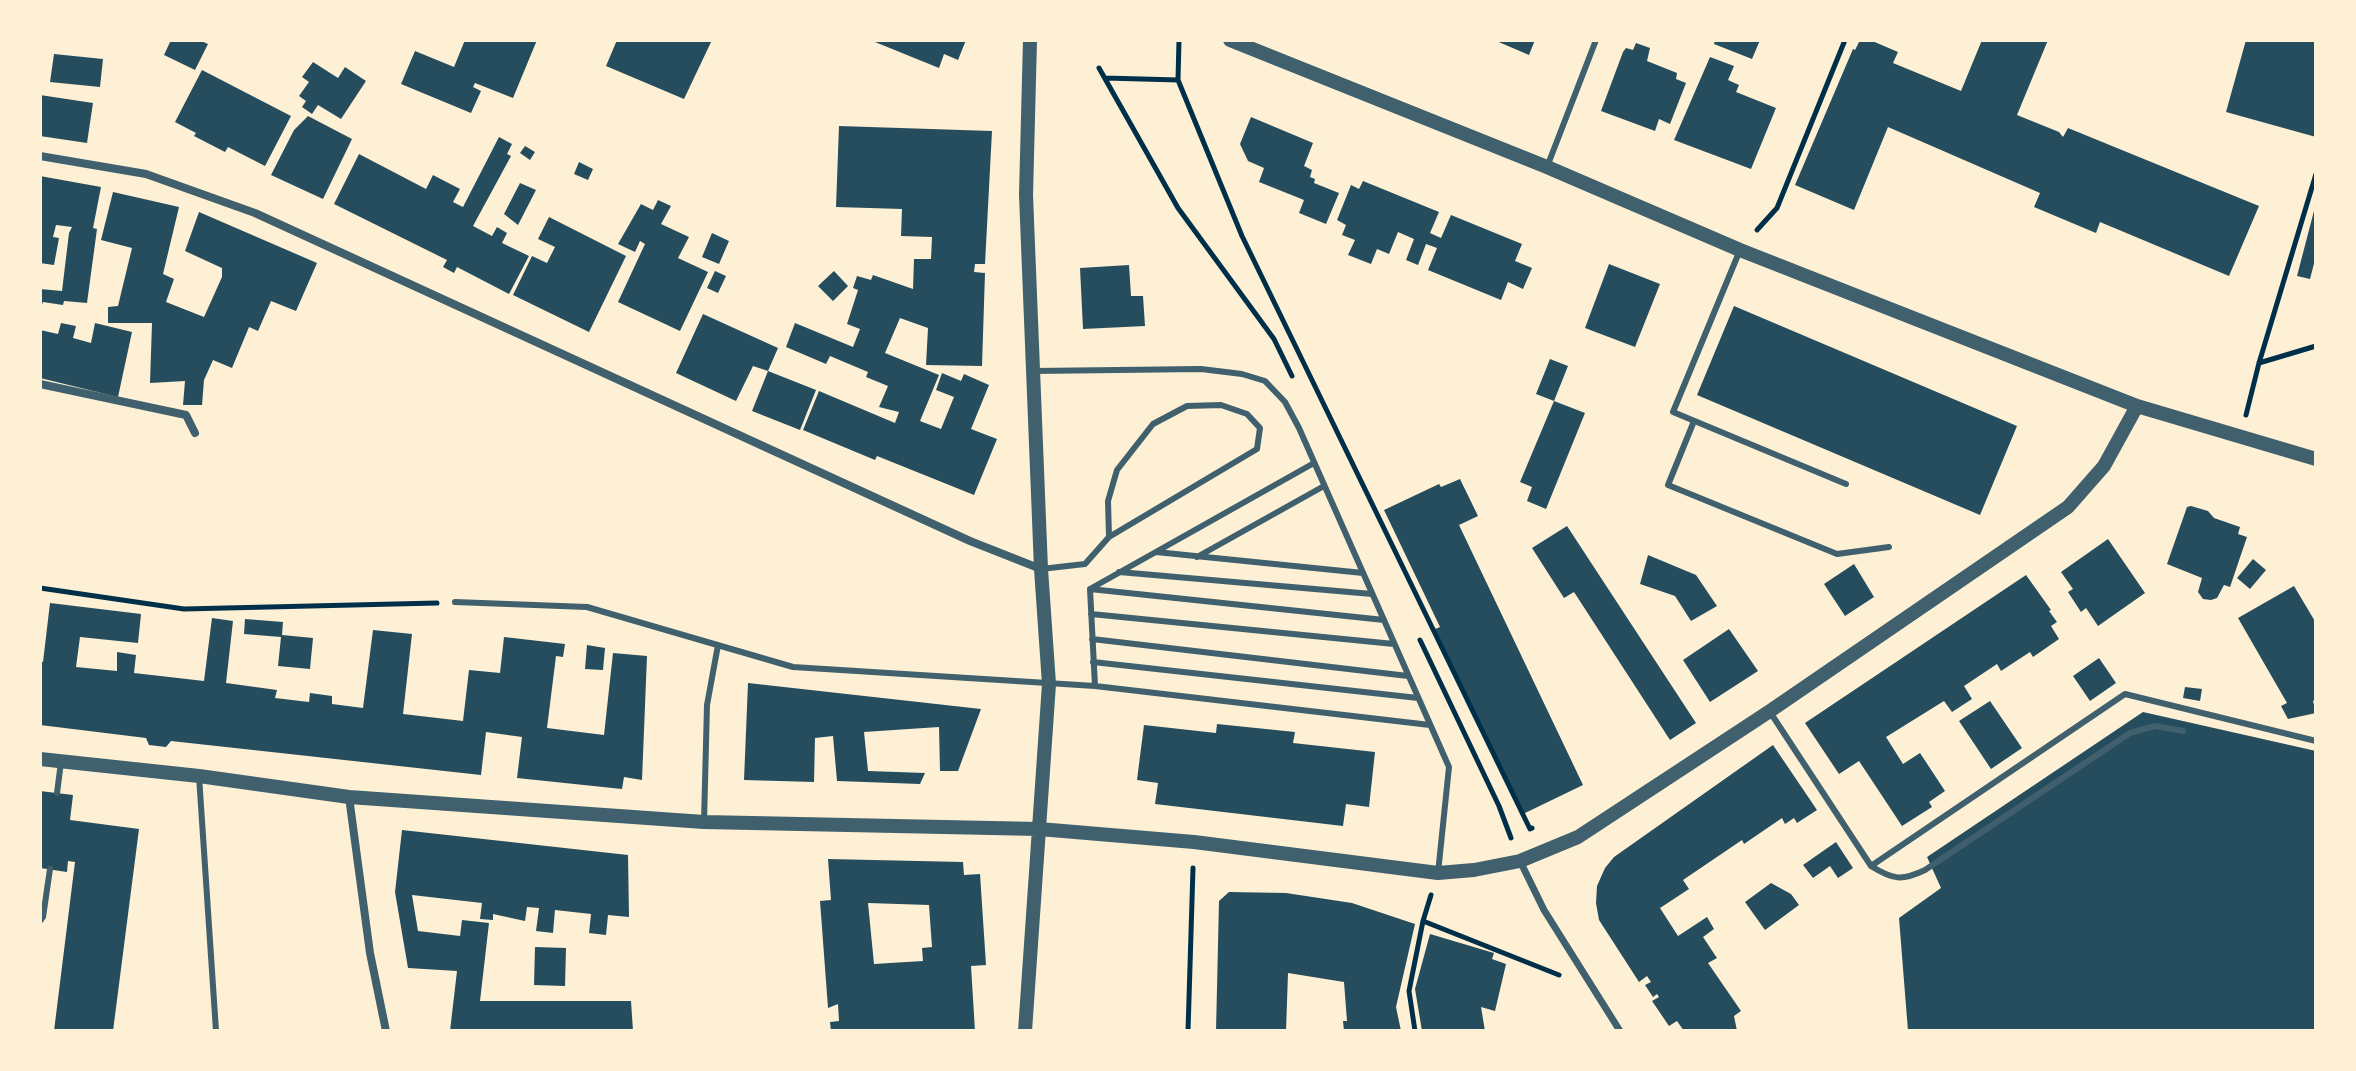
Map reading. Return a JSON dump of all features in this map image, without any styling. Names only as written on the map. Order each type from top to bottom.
[{"type":"street","points":[[1025,1031],[1049,684],[1041,569],[1026,195],[1030,40]]},
{"type":"street","points":[[1230,40],[1547,167],[1740,250],[2137,406],[2316,459]]},
{"type":"street","points":[[40,156],[146,174],[255,213],[970,541],[1041,569]]},
{"type":"street","points":[[40,384],[186,415],[195,433]]},
{"type":"street","points":[[40,759],[199,776],[349,797],[704,822],[1039,829],[1194,842],[1438,873],[1474,870],[1520,861],[1578,837],[1770,711],[2068,507],[2104,466],[2137,406]]},
{"type":"street","points":[[349,797],[370,953],[386,1031]]},
{"type":"street","points":[[1520,861],[1544,910],[1620,1031]]},
{"type":"lane","points":[[1547,167],[1596,40]]},
{"type":"lane","points":[[1740,250],[1673,412],[1846,484]]},
{"type":"lane","points":[[1033,371],[1201,369],[1242,374],[1265,381],[1285,402],[1449,767],[1438,873]]},
{"type":"lane","points":[[1041,569],[1085,564],[1109,537],[1257,449],[1260,428],[1247,414],[1221,405],[1187,406],[1153,424],[1117,470],[1108,501],[1109,537]]},
{"type":"lane","points":[[1694,421],[1668,485],[1837,554],[1889,547]]},
{"type":"lane","points":[[1090,589],[1314,463]]},
{"type":"lane","points":[[1197,557],[1324,486]]},
{"type":"lane","points":[[1156,552],[1363,573]]},
{"type":"lane","points":[[1119,572],[1372,594]]},
{"type":"lane","points":[[1090,589],[1095,686]]},
{"type":"lane","points":[[1090,589],[1384,620]]},
{"type":"lane","points":[[455,602],[587,607],[793,667],[1095,686],[1430,725]]},
{"type":"lane","points":[[1091,614],[1394,644]]},
{"type":"lane","points":[[1092,639],[1408,676]]},
{"type":"lane","points":[[704,822],[707,705],[718,645]]},
{"type":"lane","points":[[1093,662],[1418,698]]},
{"type":"lane","points":[[1871,866],[2125,694],[2316,741]]},
{"type":"lane","points":[[1770,711],[1871,866],[1886,875],[1906,879],[1925,870],[2130,733],[2155,726],[2183,731]]},
{"type":"lane","points":[[57,793],[61,762]]},
{"type":"lane","points":[[199,776],[216,1031]]},
{"type":"lane","points":[[40,921],[50,869]]},
{"type":"path","points":[[1179,40],[1178,80],[1242,236],[1530,829],[1540,824]]},
{"type":"path","points":[[1740,250],[1777,208],[1845,40]]},
{"type":"path","points":[[1099,68],[1178,208],[1274,339],[1294,380]]},
{"type":"path","points":[[1105,78],[1178,80]]},
{"type":"path","points":[[2240,438],[2259,363],[2316,174]]},
{"type":"path","points":[[2259,363],[2316,346]]},
{"type":"path","points":[[40,588],[184,609],[455,602]]},
{"type":"path","points":[[1188,1031],[1194,842]]},
{"type":"path","points":[[1415,1031],[1409,991],[1423,921],[1438,873]]},
{"type":"path","points":[[1423,921],[1594,989]]},
{"type":"building","points":[[171,40],[199,40],[208,44],[195,70],[164,55]]},
{"type":"building","points":[[465,40],[537,40],[513,98],[475,83],[473,87],[481,91],[471,113],[401,84],[415,51],[454,67]]},
{"type":"building","points":[[617,40],[712,40],[684,99],[606,66]]},
{"type":"building","points":[[870,40],[966,40],[958,60],[944,54],[939,68]]},
{"type":"building","points":[[1494,40],[1535,40],[1529,55]]},
{"type":"building","points":[[1715,40],[1760,40],[1752,59],[1714,44]]},
{"type":"building","points":[[1860,40],[1870,40],[1898,52],[1893,63],[1961,91],[1982,40],[2048,40],[2017,115],[2059,132],[2063,137],[2068,128],[2259,206],[2229,276],[2100,222],[2096,233],[2034,207],[2040,193],[1888,127],[1854,210],[1795,185],[1853,49]]},
{"type":"building","points":[[2246,40],[2316,40],[2316,137],[2226,112]]},
{"type":"building","points":[[1636,43],[1650,48],[1647,61],[1677,73],[1676,79],[1686,83],[1670,124],[1659,119],[1655,131],[1601,111],[1623,52],[1626,48],[1633,50]]},
{"type":"building","points":[[54,54],[103,59],[100,87],[50,82]]},
{"type":"building","points":[[1710,57],[1734,66],[1728,80],[1739,85],[1736,92],[1776,108],[1751,169],[1674,140]]},
{"type":"building","points":[[313,62],[338,78],[345,67],[366,81],[341,119],[318,105],[312,114],[302,107],[306,101],[299,96],[309,82],[302,77]]},
{"type":"building","points":[[202,70],[291,116],[265,166],[228,147],[225,152],[175,122]]},
{"type":"building","points":[[40,95],[93,103],[87,143],[40,136]]},
{"type":"building","points":[[308,116],[352,139],[323,199],[271,175],[294,130]]},
{"type":"building","points":[[1251,117],[1313,143],[1304,166],[1312,170],[1310,177],[1315,179],[1314,183],[1339,193],[1326,224],[1299,213],[1304,200],[1259,182],[1264,168],[1248,161],[1240,144]]},
{"type":"building","points":[[839,126],[992,131],[985,264],[975,264],[974,272],[985,273],[982,366],[926,365],[928,328],[900,318],[885,353],[939,375],[920,421],[941,429],[954,397],[936,390],[942,373],[961,381],[964,374],[989,385],[971,429],[997,439],[974,495],[877,456],[875,460],[803,430],[819,391],[895,423],[899,412],[879,407],[888,386],[866,377],[868,372],[830,356],[826,364],[786,347],[795,323],[853,347],[860,329],[847,324],[858,290],[853,288],[857,276],[871,280],[873,275],[913,289],[914,259],[931,259],[932,237],[901,236],[902,209],[836,207]]},
{"type":"building","points":[[499,137],[512,144],[507,154],[511,156],[473,226],[492,236],[497,227],[507,233],[502,243],[529,256],[509,294],[457,267],[454,273],[443,267],[447,260],[334,204],[359,154],[426,189],[433,175],[460,189],[453,202],[463,207]]},
{"type":"building","points":[[525,146],[535,152],[530,160],[520,153]]},
{"type":"building","points":[[579,162],[593,169],[588,180],[574,174]]},
{"type":"building","points":[[40,176],[101,187],[93,228],[97,229],[87,303],[64,301],[63,305],[43,302],[40,309],[40,289],[62,291],[72,227],[56,225],[53,237],[59,238],[54,265],[40,263]]},
{"type":"building","points":[[1363,181],[1439,212],[1430,233],[1441,238],[1451,215],[1522,244],[1515,261],[1532,268],[1523,289],[1508,282],[1501,300],[1428,270],[1437,248],[1426,244],[1418,265],[1406,260],[1414,239],[1398,232],[1389,254],[1377,249],[1371,264],[1348,255],[1355,240],[1342,235],[1346,225],[1337,220],[1351,185],[1359,189]]},
{"type":"building","points":[[520,183],[536,190],[518,225],[504,214]]},
{"type":"building","points":[[113,192],[179,207],[163,274],[174,279],[166,302],[204,317],[222,277],[222,268],[185,251],[199,212],[317,263],[296,311],[271,301],[258,331],[249,327],[232,368],[213,360],[204,380],[202,405],[183,405],[185,381],[150,383],[152,323],[108,323],[108,307],[118,306],[132,248],[101,240]]},
{"type":"building","points":[[658,200],[671,206],[661,224],[689,237],[678,258],[708,272],[680,331],[618,302],[645,244],[640,241],[635,252],[618,244],[641,204],[653,210]]},
{"type":"building","points":[[2315,207],[2316,256],[2310,279],[2297,276]]},
{"type":"building","points":[[549,217],[626,256],[589,332],[513,295],[532,256],[547,263],[555,247],[538,239]]},
{"type":"building","points":[[712,233],[729,241],[719,264],[702,257]]},
{"type":"building","points":[[1609,264],[1660,284],[1635,347],[1585,328]]},
{"type":"building","points":[[1129,265],[1131,296],[1143,296],[1145,326],[1083,329],[1080,268]]},
{"type":"building","points":[[715,271],[726,276],[718,293],[707,288]]},
{"type":"building","points":[[834,271],[848,286],[833,301],[818,286]]},
{"type":"building","points":[[1734,306],[2017,426],[1980,515],[1697,395]]},
{"type":"building","points":[[703,314],[778,348],[768,371],[753,366],[736,401],[676,373]]},
{"type":"building","points":[[61,323],[76,326],[73,338],[91,343],[95,323],[132,332],[118,397],[40,378],[40,330],[58,334]]},
{"type":"building","points":[[1550,359],[1568,366],[1554,401],[1536,394]]},
{"type":"building","points":[[768,371],[816,390],[800,430],[752,411]]},
{"type":"building","points":[[1554,401],[1585,413],[1546,509],[1527,501],[1532,487],[1520,482]]},
{"type":"building","points":[[1460,479],[1478,516],[1459,525],[1583,785],[1523,814],[1435,629],[1440,627],[1384,510],[1439,484],[1441,487]]},
{"type":"building","points":[[2187,507],[2240,527],[2238,534],[2247,537],[2230,587],[2224,585],[2217,598],[2211,600],[2203,599],[2198,592],[2202,578],[2167,564]]},
{"type":"building","points":[[1567,526],[1696,723],[1670,740],[1574,592],[1564,598],[1532,548]]},
{"type":"building","points":[[2108,539],[2145,593],[2098,626],[2086,608],[2081,612],[2068,592],[2073,589],[2061,572]]},
{"type":"building","points":[[1648,555],[1696,575],[1717,606],[1691,621],[1675,596],[1640,584]]},
{"type":"building","points":[[2253,559],[2266,570],[2250,589],[2237,578]]},
{"type":"building","points":[[1854,564],[1874,597],[1845,616],[1824,584]]},
{"type":"building","points":[[2026,575],[2051,610],[2057,622],[2051,626],[2059,639],[2033,657],[2030,652],[2001,671],[1997,664],[1964,686],[1972,699],[1952,712],[1944,701],[1886,737],[1903,764],[1920,753],[1945,791],[1929,802],[1932,807],[1902,826],[1859,761],[1839,774],[1805,723]]},
{"type":"building","points":[[2294,586],[2316,623],[2316,699],[2313,701],[2316,713],[2288,719],[2281,706],[2287,703],[2238,618]]},
{"type":"building","points":[[50,603],[141,614],[138,643],[80,637],[76,667],[117,671],[117,652],[136,655],[134,673],[204,681],[212,618],[233,621],[226,683],[277,690],[275,698],[309,702],[310,693],[332,696],[332,704],[363,708],[373,630],[412,634],[403,714],[463,721],[469,670],[500,673],[504,637],[565,644],[563,657],[556,656],[547,728],[604,735],[613,653],[647,656],[642,780],[624,777],[622,789],[517,778],[522,737],[486,732],[481,775],[171,741],[166,747],[149,745],[146,738],[40,725],[40,661],[43,662]]},
{"type":"building","points":[[245,619],[283,622],[282,635],[313,638],[310,669],[278,666],[281,637],[244,634]]},
{"type":"building","points":[[1729,629],[1758,671],[1710,702],[1683,660]]},
{"type":"building","points":[[587,645],[605,648],[603,670],[585,669]]},
{"type":"building","points":[[2099,658],[2116,683],[2090,701],[2073,676]]},
{"type":"building","points":[[748,683],[981,709],[958,771],[940,771],[939,727],[864,732],[868,771],[925,773],[920,784],[837,781],[833,736],[815,738],[814,782],[744,780]]},
{"type":"building","points":[[2185,687],[2202,689],[2200,701],[2183,698]]},
{"type":"building","points":[[1990,701],[2022,748],[1991,769],[1959,721]]},
{"type":"building","points":[[2143,712],[2316,751],[2316,1031],[1908,1031],[1899,918],[1941,888],[1927,857]]},
{"type":"building","points":[[1217,724],[1295,732],[1293,743],[1375,752],[1369,807],[1346,804],[1343,826],[1155,804],[1158,783],[1137,780],[1144,725],[1216,733]]},
{"type":"building","points":[[1773,745],[1817,810],[1797,823],[1794,818],[1785,824],[1782,818],[1744,844],[1742,840],[1683,880],[1689,889],[1660,908],[1678,936],[1707,917],[1714,929],[1703,937],[1717,958],[1708,963],[1741,1011],[1734,1016],[1737,1031],[1684,1031],[1677,1021],[1669,1026],[1652,1001],[1659,997],[1657,994],[1653,997],[1645,985],[1651,982],[1647,976],[1639,982],[1599,920],[1597,886],[1614,857]]},
{"type":"building","points":[[40,791],[73,795],[70,820],[139,829],[113,1031],[54,1031],[75,862],[68,861],[67,872],[40,868]]},
{"type":"building","points":[[402,830],[628,855],[629,917],[608,915],[606,935],[589,933],[591,914],[555,910],[553,933],[536,931],[539,908],[527,907],[525,921],[493,914],[493,920],[480,919],[482,903],[412,895],[418,931],[460,936],[462,920],[489,923],[480,1001],[631,1001],[633,1031],[450,1031],[457,971],[408,968],[395,892]]},
{"type":"building","points":[[1836,842],[1853,868],[1838,878],[1830,866],[1813,878],[1803,865]]},
{"type":"building","points":[[828,859],[963,862],[964,875],[980,874],[986,965],[971,966],[975,1031],[831,1031],[830,1022],[839,1021],[838,1004],[828,1008],[820,901],[831,900]],"holes":[[[868,903],[929,905],[932,947],[922,948],[923,961],[874,964]]]},
{"type":"building","points":[[1771,883],[1791,894],[1799,905],[1765,930],[1745,902]]},
{"type":"building","points":[[1229,892],[1286,893],[1352,903],[1415,924],[1396,1007],[1401,1031],[1344,1031],[1343,1021],[1347,1021],[1344,982],[1288,973],[1286,1031],[1216,1031],[1219,901]]},
{"type":"building","points":[[1430,934],[1494,953],[1492,959],[1506,964],[1495,1011],[1481,1007],[1485,1031],[1422,1031],[1415,989]]},
{"type":"building","points":[[535,947],[566,948],[565,986],[534,985]]}]
